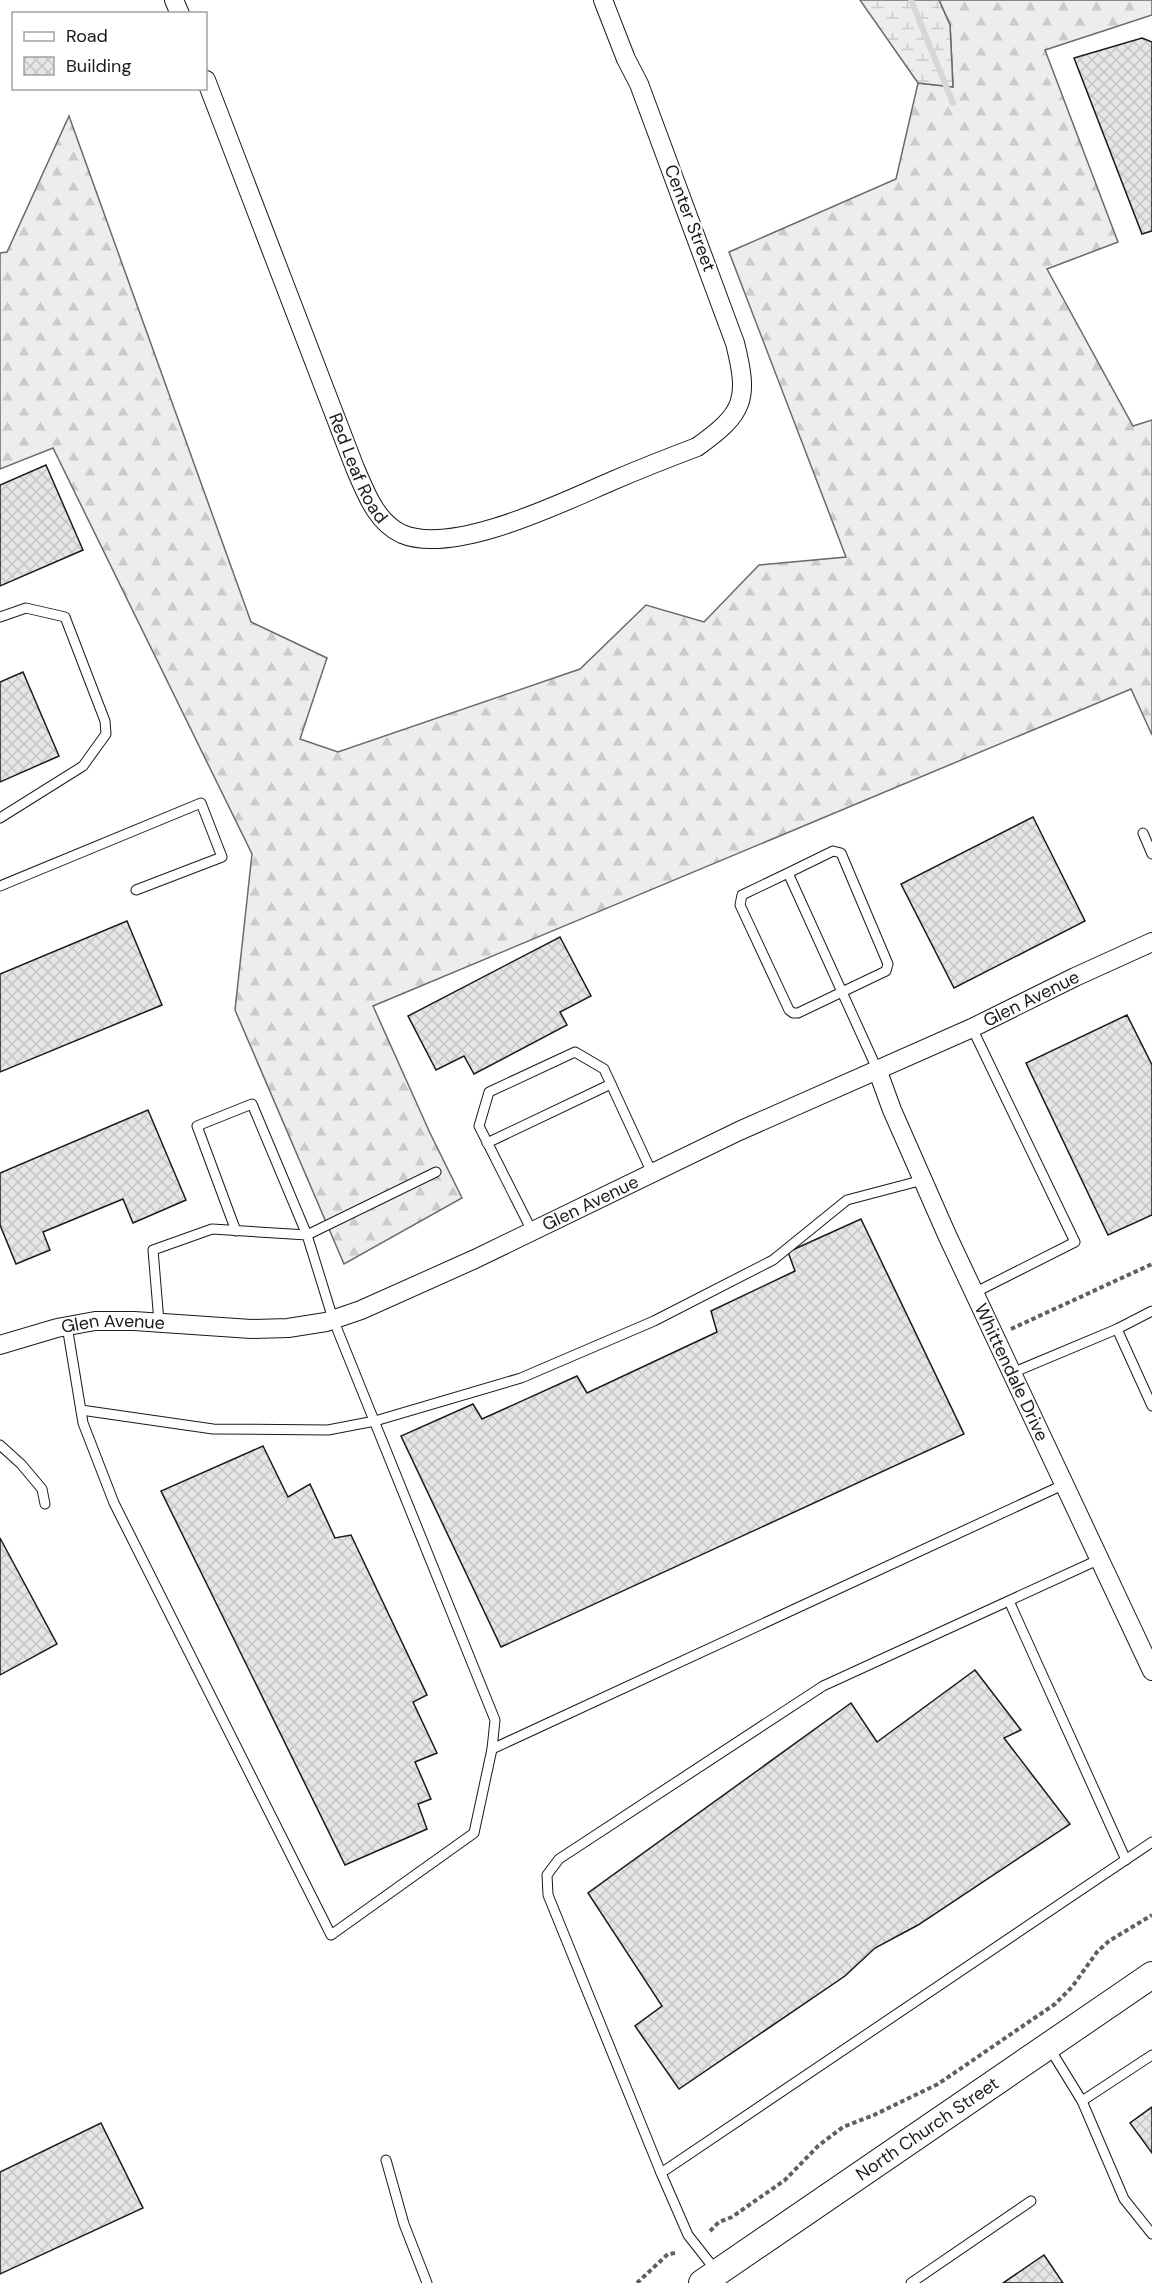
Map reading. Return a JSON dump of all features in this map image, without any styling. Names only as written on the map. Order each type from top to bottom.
[{"type":"main road","name":"North Church Street","points":[[715,2280],[1152,1975]]},
{"type":"street","name":"Center Street","points":[[603,0],[626,59],[639,84],[735,343],[743,382],[741,403],[730,419],[715,434]]},
{"type":"street","name":"Red Leaf Road","points":[[207,83],[355,468],[375,511],[388,525],[403,534],[424,538],[450,538],[512,523],[697,447],[715,434]]},
{"type":"street","name":"Glen Avenue","points":[[0,1346],[67,1326],[95,1321],[159,1322],[250,1329],[288,1328],[333,1319],[398,1295],[739,1131],[972,1028],[1076,976],[1152,942]]},
{"type":"street","name":"Whittendale Drive","points":[[877,1070],[922,1179],[994,1337],[1152,1671]]},
{"type":"lane","points":[[0,617],[26,608],[65,617],[105,721],[106,734],[83,766],[0,818]]},
{"type":"lane","points":[[0,886],[201,803],[222,857],[136,890]]},
{"type":"lane","points":[[1143,832],[1152,854]]},
{"type":"lane","points":[[833,851],[842,853],[888,964],[886,971],[798,1013],[789,1010],[740,905],[742,895],[788,873],[833,851]]},
{"type":"lane","points":[[788,873],[877,1070]]},
{"type":"lane","points":[[972,1028],[1075,1242],[974,1293]]},
{"type":"lane","points":[[532,1231],[479,1126],[489,1092],[575,1052],[604,1069],[652,1173]]},
{"type":"lane","points":[[488,1143],[612,1084]]},
{"type":"lane","points":[[67,1326],[83,1423],[114,1503],[331,1935],[474,1833],[492,1749],[495,1720],[333,1319],[307,1234],[252,1104],[197,1126],[236,1231]]},
{"type":"lane","points":[[159,1322],[153,1250],[212,1229],[307,1234],[436,1172]]},
{"type":"lane","points":[[81,1410],[213,1429],[328,1430],[375,1421],[521,1378],[654,1320],[773,1260],[847,1200],[922,1179]]},
{"type":"lane","points":[[1012,1373],[1117,1329],[1152,1311]]},
{"type":"lane","points":[[1117,1329],[1152,1406]]},
{"type":"lane","points":[[0,1445],[21,1464],[42,1490],[45,1504]]},
{"type":"lane","points":[[492,1749],[1065,1484]]},
{"type":"lane","points":[[715,2280],[688,2235],[661,2173],[548,1895],[547,1875],[559,1859],[823,1686],[1100,1559]]},
{"type":"lane","points":[[1009,1601],[1126,1860]]},
{"type":"lane","points":[[661,2173],[1152,1842]]},
{"type":"lane","points":[[1048,2047],[1082,2102],[1124,2199],[1152,2234]]},
{"type":"lane","points":[[1082,2102],[1152,2055]]},
{"type":"lane","points":[[386,2160],[404,2224],[427,2283]]},
{"type":"lane","points":[[911,2283],[1031,2201]]},
{"type":"path","points":[[994,1337],[1152,1264]]},
{"type":"path","points":[[710,2231],[719,2222],[732,2217],[784,2180],[818,2146],[843,2127],[874,2115],[938,2084],[1055,2004],[1072,1987],[1097,1952],[1109,1941],[1152,1915]]},
{"type":"path","points":[[637,2283],[668,2254],[676,2253]]},
{"type":"green space","points":[[860,0],[939,0],[950,25],[953,87],[918,83]]},
{"type":"green space","points":[[939,0],[1152,0],[1152,15],[1045,50],[1118,242],[1047,269],[1133,426],[1152,420],[1152,735],[1131,689],[373,1006],[462,1198],[344,1264],[235,1010],[252,854],[53,448],[0,469],[0,253],[7,252],[69,116],[251,622],[327,658],[300,739],[338,752],[580,669],[646,605],[704,622],[759,565],[846,557],[729,252],[896,179],[918,83],[953,87],[950,25]]},
{"type":"building","points":[[1142,38],[1152,42],[1152,231],[1142,234],[1074,58]]},
{"type":"building","points":[[46,465],[83,550],[0,586],[0,485]]},
{"type":"building","points":[[23,672],[59,756],[0,782],[0,682]]},
{"type":"building","points":[[1033,817],[1085,921],[954,988],[901,884]]},
{"type":"building","points":[[127,921],[162,1005],[0,1072],[0,974]]},
{"type":"building","points":[[560,937],[591,996],[560,1012],[567,1025],[474,1074],[464,1056],[436,1070],[408,1016]]},
{"type":"building","points":[[1127,1015],[1152,1065],[1152,1215],[1108,1235],[1026,1063]]},
{"type":"building","points":[[148,1110],[186,1200],[133,1223],[123,1199],[43,1232],[50,1250],[16,1264],[0,1225],[0,1173]]},
{"type":"building","points":[[861,1219],[964,1434],[501,1647],[401,1436],[473,1404],[482,1419],[577,1376],[587,1393],[717,1332],[711,1311],[795,1271],[788,1252]]},
{"type":"building","points":[[263,1446],[288,1497],[310,1484],[335,1538],[351,1535],[427,1695],[413,1702],[437,1753],[415,1762],[431,1799],[418,1804],[427,1829],[345,1865],[161,1491]]},
{"type":"building","points":[[0,1538],[57,1644],[0,1675]]},
{"type":"building","points":[[975,1670],[1021,1730],[1004,1738],[1070,1824],[918,1925],[875,1948],[845,1976],[679,2089],[635,2026],[662,2006],[588,1893],[851,1703],[877,1742]]},
{"type":"building","points":[[1152,2107],[1152,2153],[1130,2123]]},
{"type":"building","points":[[101,2123],[143,2208],[0,2274],[0,2172]]},
{"type":"building","points":[[1044,2255],[1063,2283],[1003,2283]]},
{"type":"waterway","points":[[911,0],[953,103]]}]
